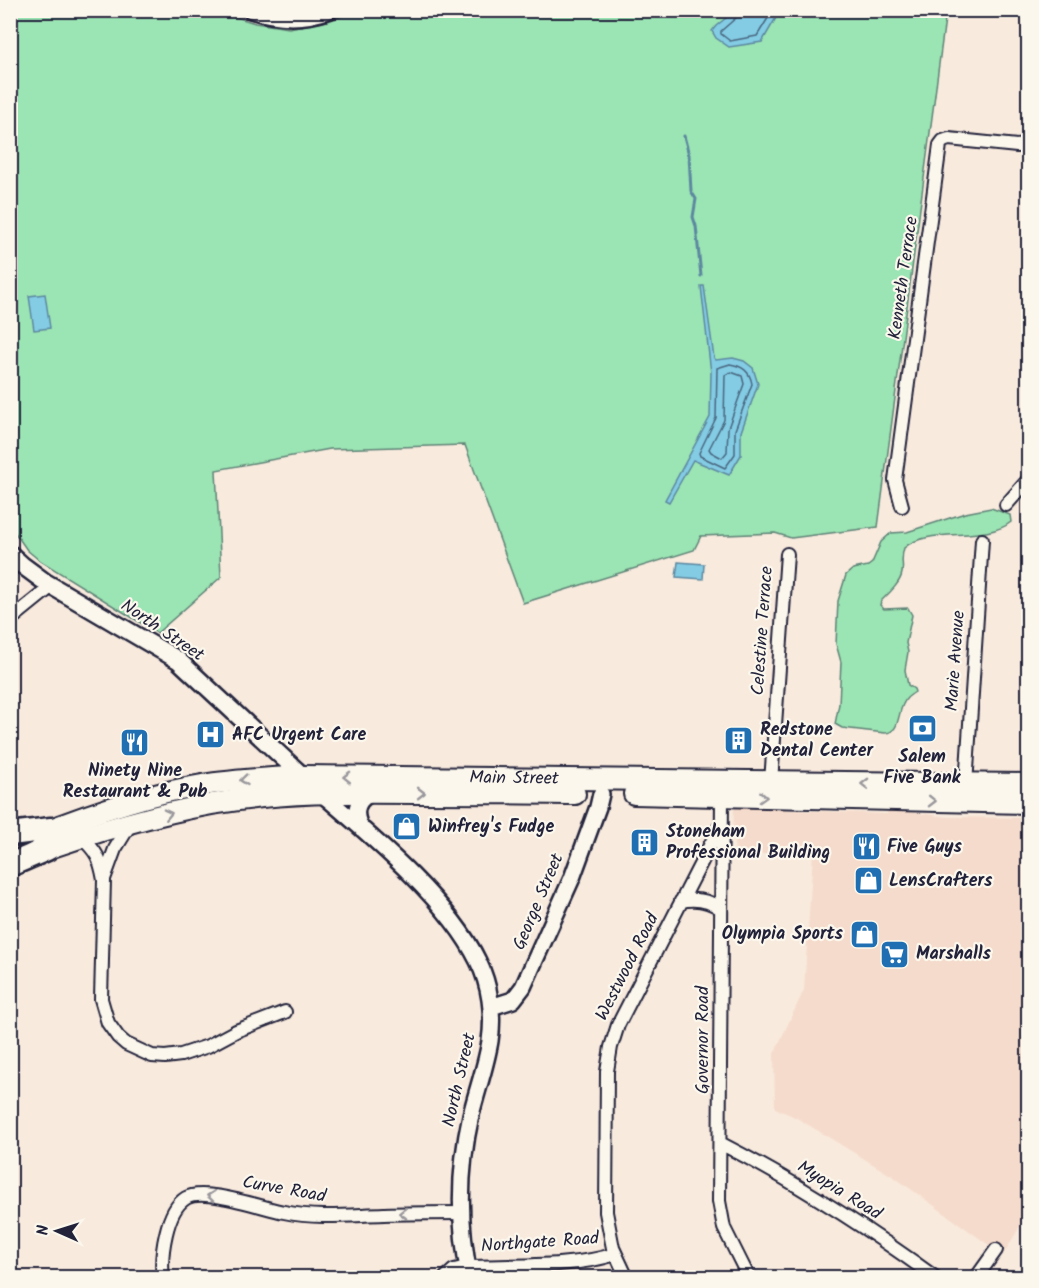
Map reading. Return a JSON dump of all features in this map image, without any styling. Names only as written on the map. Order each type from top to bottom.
[{"type":"highway","points":[[10,834],[49,838]]},
{"type":"highway","points":[[10,863],[49,838]]},
{"type":"main road","name":"North Street","points":[[10,554],[52,586],[178,660],[321,793]]},
{"type":"main road","name":"Main Street","points":[[49,838],[153,796],[201,785],[303,776],[1029,784]]},
{"type":"main road","name":"Main Street","points":[[10,844],[49,838],[81,837],[211,804],[321,793],[601,794],[1029,803]]},
{"type":"street","points":[[251,10],[287,18],[309,16],[330,10]]},
{"type":"street","name":"Kenneth Terrace","points":[[902,506],[895,480],[940,145],[948,139],[1018,147],[1029,144]]},
{"type":"street","points":[[1006,506],[1029,480]]},
{"type":"street","name":"Marie Avenue","points":[[966,784],[982,540]]},
{"type":"street","name":"Celestine Terrace","points":[[771,782],[787,554]]},
{"type":"street","points":[[10,620],[52,586]]},
{"type":"street","points":[[362,829],[356,815],[361,799],[380,792]]},
{"type":"street","name":"North Street","points":[[321,793],[425,890],[465,940],[482,968],[491,1007],[490,1042],[472,1113],[462,1186],[462,1213],[469,1272]]},
{"type":"street","name":"George Street","points":[[491,1007],[509,1002],[524,987],[572,878],[601,794]]},
{"type":"street","name":"Governor Road","points":[[722,796],[719,1201],[722,1222],[749,1278]]},
{"type":"street","points":[[104,880],[115,849],[131,823]]},
{"type":"street","name":"Westwood Road","points":[[627,1278],[615,1254],[609,1235],[606,1212],[608,1058],[618,1025],[722,824]]},
{"type":"street","points":[[81,837],[99,857],[104,880],[101,999],[108,1023],[126,1044],[152,1056],[181,1055],[208,1046],[236,1031],[285,1012]]},
{"type":"street","points":[[681,901],[689,899],[706,901],[721,909]]},
{"type":"street","name":"Myopia Road","points":[[720,1143],[752,1159],[845,1214],[936,1278]]},
{"type":"street","name":"Curve Road","points":[[163,1278],[162,1254],[172,1218],[178,1205],[192,1195],[214,1196],[315,1217],[462,1213]]},
{"type":"street","points":[[976,1278],[996,1250]]},
{"type":"street","name":"Northgate Road","points":[[469,1272],[595,1260],[615,1254]]},
{"type":"street","points":[[445,1278],[456,1269],[469,1272]]},
{"type":"shaded area","points":[[739,805],[780,806],[788,810],[887,814],[888,809],[948,817],[1028,818],[1028,1221],[1023,1221],[1003,1255],[894,1177],[797,1118],[775,1108],[774,1054],[804,990],[813,854],[735,854],[734,809]]},
{"type":"green space","points":[[358,10],[946,11],[878,527],[791,538],[775,533],[701,536],[694,550],[523,603],[465,445],[330,449],[216,470],[221,577],[157,633],[39,560],[27,550],[11,527],[11,11],[217,11],[255,23],[289,28],[328,21]]},
{"type":"green space","points":[[991,508],[1010,515],[1011,522],[987,532],[914,541],[904,548],[901,577],[881,601],[880,605],[884,609],[908,608],[912,615],[906,643],[908,652],[905,670],[908,685],[915,692],[908,697],[901,708],[897,725],[890,732],[885,733],[842,728],[835,724],[839,704],[841,662],[836,644],[838,601],[846,575],[853,569],[872,563],[881,542],[891,533],[907,532],[965,513]]},
{"type":"water","points":[[736,10],[780,11],[762,42],[729,47],[716,38],[712,31]]},
{"type":"water","points":[[701,286],[704,286],[714,358],[716,360],[733,358],[744,361],[753,368],[758,384],[741,432],[741,455],[729,475],[693,460],[669,502],[665,500],[710,417],[711,373]]},
{"type":"water","points":[[45,294],[50,328],[34,330],[29,296]]},
{"type":"water","points":[[678,562],[704,564],[703,579],[676,577]]},
{"type":"waterway","points":[[684,136],[689,155],[691,191],[696,199],[693,217],[701,276]]},
{"type":"place","name":"Salem Five Bank","points":[[922,728]]},
{"type":"place","name":"AFC Urgent Care","points":[[211,735]]},
{"type":"place","name":"Redstone Dental Center","points":[[739,740]]},
{"type":"place","name":"Ninety Nine Restaurant & Pub","points":[[135,742]]},
{"type":"place","name":"Winfrey's Fudge","points":[[407,827]]},
{"type":"place","name":"Stoneham Professional Building","points":[[645,842]]},
{"type":"place","name":"Five Guys","points":[[866,847]]},
{"type":"place","name":"LensCrafters","points":[[868,881]]},
{"type":"place","name":"Olympia Sports","points":[[864,934]]},
{"type":"place","name":"Marshalls","points":[[895,954]]}]
